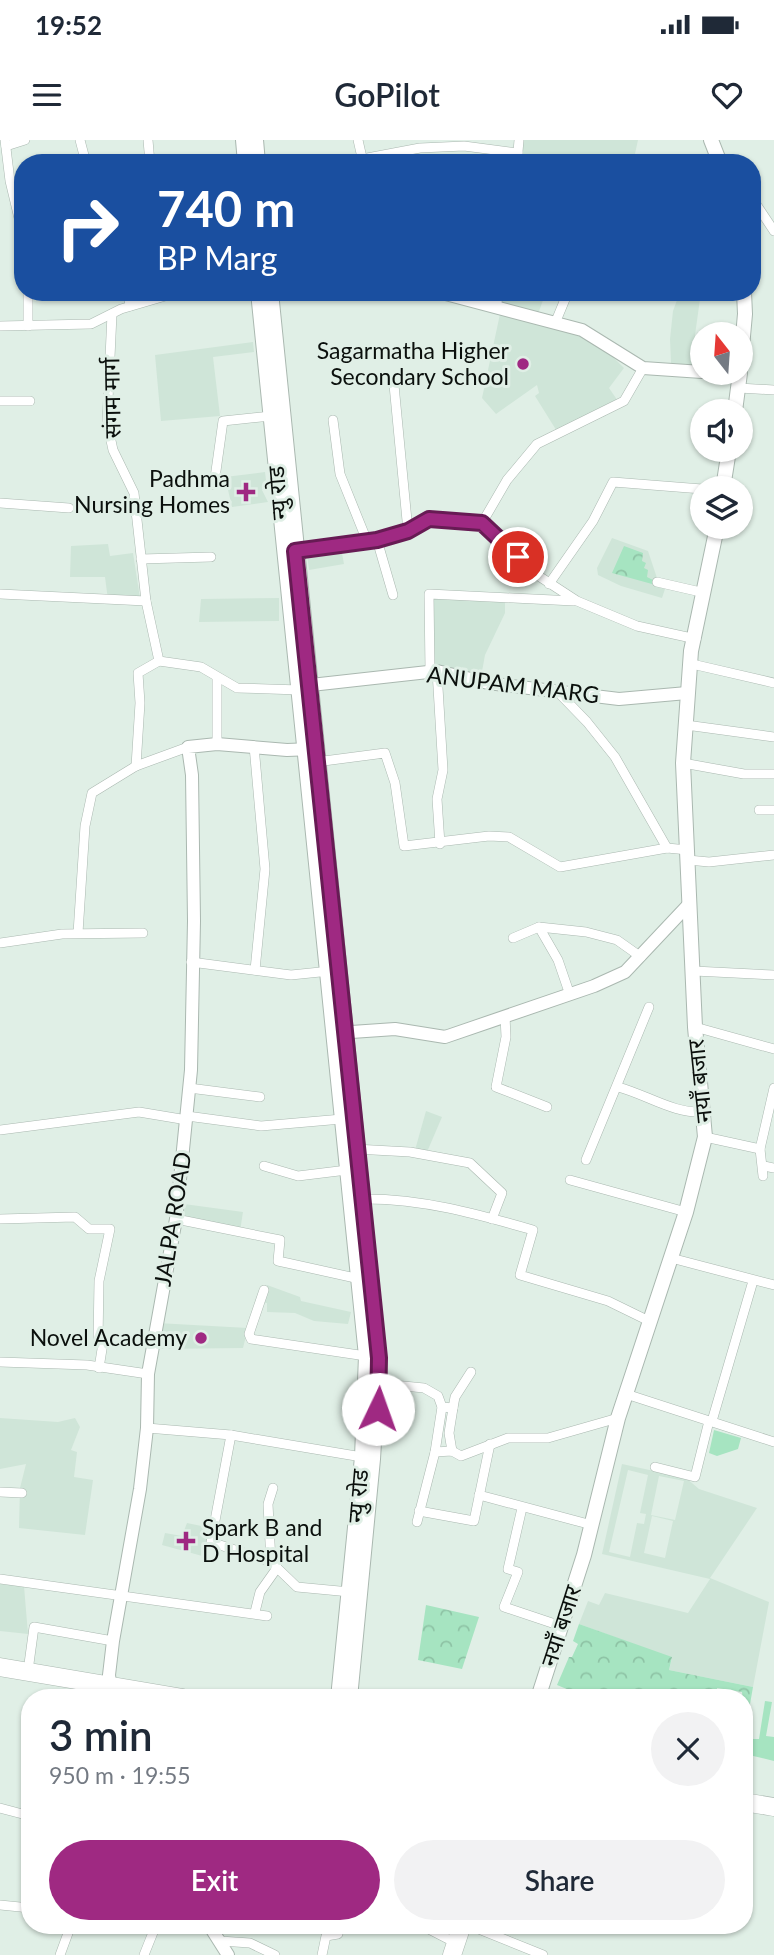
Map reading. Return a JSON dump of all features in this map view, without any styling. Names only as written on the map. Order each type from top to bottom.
[{"type":"highway","points":[[0,1667],[28,1671],[99,1689]]},
{"type":"highway","points":[[753,1804],[774,1807]]},
{"type":"main road","name":"न्यु रोड","points":[[259,301],[289,552],[340,1032],[351,1148],[347,1170],[366,1356],[374,1383],[362,1457],[339,1689]]},
{"type":"main road","name":"न्यु रोड","points":[[272,301],[289,552]]},
{"type":"main road","points":[[745,301],[745,322]]},
{"type":"main road","name":"नयाँ बजार","points":[[541,1689],[592,1525],[618,1418],[686,1212],[705,1137],[705,1112],[695,1027],[683,763],[691,651],[715,539]]},
{"type":"main road","name":"न्यु रोड","points":[[340,1032],[342,1119],[362,1199],[374,1383],[351,1689]]},
{"type":"street","points":[[14,198],[6,143],[25,140]]},
{"type":"street","points":[[394,154],[420,148],[464,146],[500,154]]},
{"type":"street","points":[[761,212],[774,231]]},
{"type":"street","points":[[28,301],[28,326]]},
{"type":"street","points":[[129,301],[130,306]]},
{"type":"street","points":[[0,326],[91,324],[148,301]]},
{"type":"street","points":[[473,301],[582,330],[643,368],[690,371]]},
{"type":"street","points":[[496,307],[497,301]]},
{"type":"street","points":[[556,321],[564,301]]},
{"type":"street","name":"संगम मार्ग","points":[[111,314],[107,422],[113,450],[134,493],[146,601],[159,661]]},
{"type":"street","points":[[482,523],[507,480],[537,443],[624,401],[643,368]]},
{"type":"street","points":[[753,381],[774,390]]},
{"type":"street","points":[[394,385],[408,531]]},
{"type":"street","points":[[0,401],[30,401]]},
{"type":"street","points":[[214,485],[223,421],[271,416]]},
{"type":"street","points":[[333,421],[340,474],[372,540],[393,596]]},
{"type":"street","points":[[549,584],[593,521],[613,482],[690,488]]},
{"type":"street","points":[[0,503],[69,509]]},
{"type":"street","points":[[289,552],[372,540],[408,531],[429,519],[482,523],[531,571],[577,601],[637,626],[695,639]]},
{"type":"street","points":[[141,559],[211,557]]},
{"type":"street","points":[[657,582],[705,593]]},
{"type":"street","points":[[0,594],[146,601]]},
{"type":"street","points":[[440,844],[437,799],[443,770],[433,671],[429,594],[577,601]]},
{"type":"street","points":[[136,766],[140,703],[138,673],[159,661],[201,667],[237,688],[304,688]]},
{"type":"street","points":[[692,664],[774,683]]},
{"type":"street","name":"ANUPAM MARG","points":[[304,688],[433,671],[488,683],[619,699],[687,693]]},
{"type":"street","points":[[217,677],[217,744]]},
{"type":"street","points":[[556,690],[587,722],[615,757],[667,848]]},
{"type":"street","points":[[686,725],[774,737]]},
{"type":"street","points":[[78,933],[85,826],[92,793],[136,766],[188,747],[217,744],[254,746],[311,756],[385,753],[395,783],[404,846],[440,844],[489,836],[509,837],[560,867],[667,848],[709,862],[774,855]]},
{"type":"street","points":[[254,746],[265,869],[255,970]]},
{"type":"street","name":"JALPA ROAD","points":[[111,1689],[113,1641],[147,1428],[148,1374],[176,1219],[187,1118],[192,1051],[192,775],[188,747]]},
{"type":"street","points":[[683,763],[744,774],[774,774]]},
{"type":"street","points":[[759,810],[774,810]]},
{"type":"street","points":[[340,1032],[395,1029],[445,1037],[570,995],[611,979],[641,957],[690,903]]},
{"type":"street","points":[[513,938],[539,927],[602,935],[628,946],[641,957]]},
{"type":"street","points":[[539,927],[558,960],[570,995]]},
{"type":"street","points":[[0,943],[78,933],[143,933]]},
{"type":"street","points":[[191,962],[291,975],[333,971]]},
{"type":"street","points":[[694,971],[774,975]]},
{"type":"street","points":[[586,1160],[649,1007]]},
{"type":"street","points":[[505,1016],[506,1037],[496,1087],[547,1107]]},
{"type":"street","points":[[695,1027],[774,1049]]},
{"type":"street","points":[[618,1087],[648,1096],[671,1108],[705,1112]]},
{"type":"street","points":[[189,1088],[260,1097]]},
{"type":"street","points":[[774,1088],[760,1149],[763,1171],[774,1168]]},
{"type":"street","points":[[0,1130],[139,1112],[261,1126],[342,1119]]},
{"type":"street","points":[[705,1137],[760,1149]]},
{"type":"street","points":[[351,1148],[410,1152],[470,1163],[502,1193],[492,1219]]},
{"type":"street","points":[[264,1166],[298,1176],[347,1170]]},
{"type":"street","points":[[570,1180],[686,1212]]},
{"type":"street","points":[[362,1199],[423,1202],[533,1230],[520,1275],[607,1301],[649,1321]]},
{"type":"street","points":[[0,1219],[75,1217],[89,1229],[110,1229],[99,1281],[98,1341],[103,1343],[99,1367]]},
{"type":"street","points":[[176,1219],[280,1240],[278,1261],[360,1279]]},
{"type":"street","points":[[671,1258],[774,1285]]},
{"type":"street","points":[[655,1467],[695,1477],[753,1281]]},
{"type":"street","points":[[264,1290],[249,1334],[251,1339],[366,1356]]},
{"type":"street","points":[[0,1362],[99,1367],[148,1374]]},
{"type":"street","points":[[452,1451],[449,1433],[455,1397],[471,1372]]},
{"type":"street","points":[[374,1383],[424,1388],[438,1396],[442,1407],[435,1452],[417,1521]]},
{"type":"street","points":[[626,1394],[774,1442]]},
{"type":"street","points":[[442,1407],[453,1408]]},
{"type":"street","points":[[435,1452],[452,1451],[461,1456],[508,1438],[548,1438],[618,1418]]},
{"type":"street","points":[[147,1428],[231,1435],[362,1457]]},
{"type":"street","points":[[231,1435],[211,1542],[274,1565],[297,1587],[350,1592]]},
{"type":"street","points":[[419,1511],[474,1521],[490,1444]]},
{"type":"street","points":[[255,1612],[260,1591],[274,1565],[268,1504],[273,1488]]},
{"type":"street","points":[[0,1492],[22,1493]]},
{"type":"street","points":[[480,1495],[592,1525]]},
{"type":"street","points":[[522,1508],[508,1569],[518,1572],[504,1607],[561,1626]]},
{"type":"street","points":[[0,1579],[255,1612],[267,1616]]},
{"type":"street","points":[[28,1671],[34,1627],[113,1641]]},
{"type":"street","points":[[0,1808],[21,1814]]},
{"type":"street","points":[[0,1905],[21,1907]]},
{"type":"street","points":[[60,1955],[68,1934]]},
{"type":"street","points":[[144,1955],[152,1934]]},
{"type":"street","points":[[217,1934],[228,1955]]},
{"type":"street","points":[[224,1934],[275,1955]]},
{"type":"street","points":[[322,1955],[326,1936],[338,1934]]},
{"type":"street","points":[[433,1934],[454,1949]]},
{"type":"street","points":[[491,1934],[542,1955]]},
{"type":"shaded area","points":[[523,140],[638,140],[635,154],[521,154]]},
{"type":"shaded area","points":[[500,301],[543,301],[538,314],[499,304]]},
{"type":"shaded area","points":[[677,301],[700,301],[697,322],[690,322],[690,365],[671,363],[670,339]]},
{"type":"shaded area","points":[[500,314],[581,332],[603,347],[624,368],[609,388],[620,404],[605,416],[558,433],[535,396],[539,393],[537,385],[496,414],[482,398]]},
{"type":"shaded area","points":[[253,342],[254,352],[213,357],[220,416],[161,421],[155,355]]},
{"type":"shaded area","name":"Padhma Nursing Homes","points":[[265,472],[267,489],[262,490],[268,502],[232,507],[225,477]]},
{"type":"shaded area","points":[[612,538],[648,551],[657,578],[654,586],[665,589],[662,598],[621,586],[598,575],[597,568]]},
{"type":"shaded area","points":[[108,544],[110,556],[133,553],[140,598],[108,600],[105,577],[70,577],[71,546]]},
{"type":"shaded area","points":[[341,548],[344,564],[309,570],[307,554]]},
{"type":"shaded area","points":[[431,596],[505,602],[505,613],[485,655],[481,677],[433,667]]},
{"type":"shaded area","points":[[279,598],[279,621],[199,622],[201,599]]},
{"type":"shaded area","points":[[426,1111],[442,1117],[427,1152],[415,1150]]},
{"type":"shaded area","points":[[184,1204],[243,1212],[240,1231],[182,1219]]},
{"type":"shaded area","points":[[267,1285],[300,1297],[301,1301],[351,1312],[348,1324],[314,1321],[295,1313],[267,1312],[267,1303],[260,1303]]},
{"type":"shaded area","name":"Novel Academy","points":[[157,1323],[248,1328],[243,1348],[155,1349]]},
{"type":"shaded area","points":[[0,1418],[58,1422],[75,1418],[80,1427],[71,1450],[77,1452],[74,1477],[93,1480],[85,1535],[19,1528],[20,1488],[26,1464],[0,1469]]},
{"type":"shaded area","points":[[622,1464],[686,1478],[699,1489],[757,1508],[710,1578],[769,1602],[753,1687],[669,1670],[672,1658],[579,1624],[588,1601],[599,1605],[605,1593],[688,1613],[710,1579],[602,1554]],"holes":[[[628,1470],[648,1475],[640,1513],[646,1514],[644,1524],[637,1523],[630,1557],[609,1552]],[[659,1476],[684,1481],[675,1520],[651,1515]],[[652,1516],[673,1521],[665,1558],[644,1553]]]},
{"type":"shaded area","name":"Spark B and D Hospital","points":[[187,1523],[211,1528],[206,1557],[162,1545],[165,1533],[182,1536]]},
{"type":"shaded area","points":[[0,1584],[24,1586],[28,1634],[0,1631]]},
{"type":"green space","points":[[624,546],[643,553],[642,561],[646,563],[644,568],[648,570],[647,577],[653,580],[652,584],[612,573]]},
{"type":"green space","points":[[714,1430],[741,1438],[738,1449],[717,1456],[709,1453]]},
{"type":"green space","points":[[426,1605],[479,1617],[462,1669],[418,1660]]},
{"type":"green space","points":[[579,1624],[672,1657],[669,1670],[753,1689],[567,1689],[557,1685],[578,1644],[573,1641]]},
{"type":"green space","points":[[765,1701],[772,1702],[766,1736],[774,1737],[774,1761],[753,1756],[753,1739],[759,1739]]},
{"type":"place","name":"Sagarmatha Higher Secondary School","points":[[523,364]]},
{"type":"place","name":"Padhma Nursing Homes","points":[[246,492]]},
{"type":"place","name":"Novel Academy","points":[[201,1338]]},
{"type":"place","name":"Spark B and D Hospital","points":[[186,1541]]},
{"type":"route","points":[[378,1409],[379,1358],[295,551],[377,540],[408,531],[429,519],[482,523],[518,557]]}]
